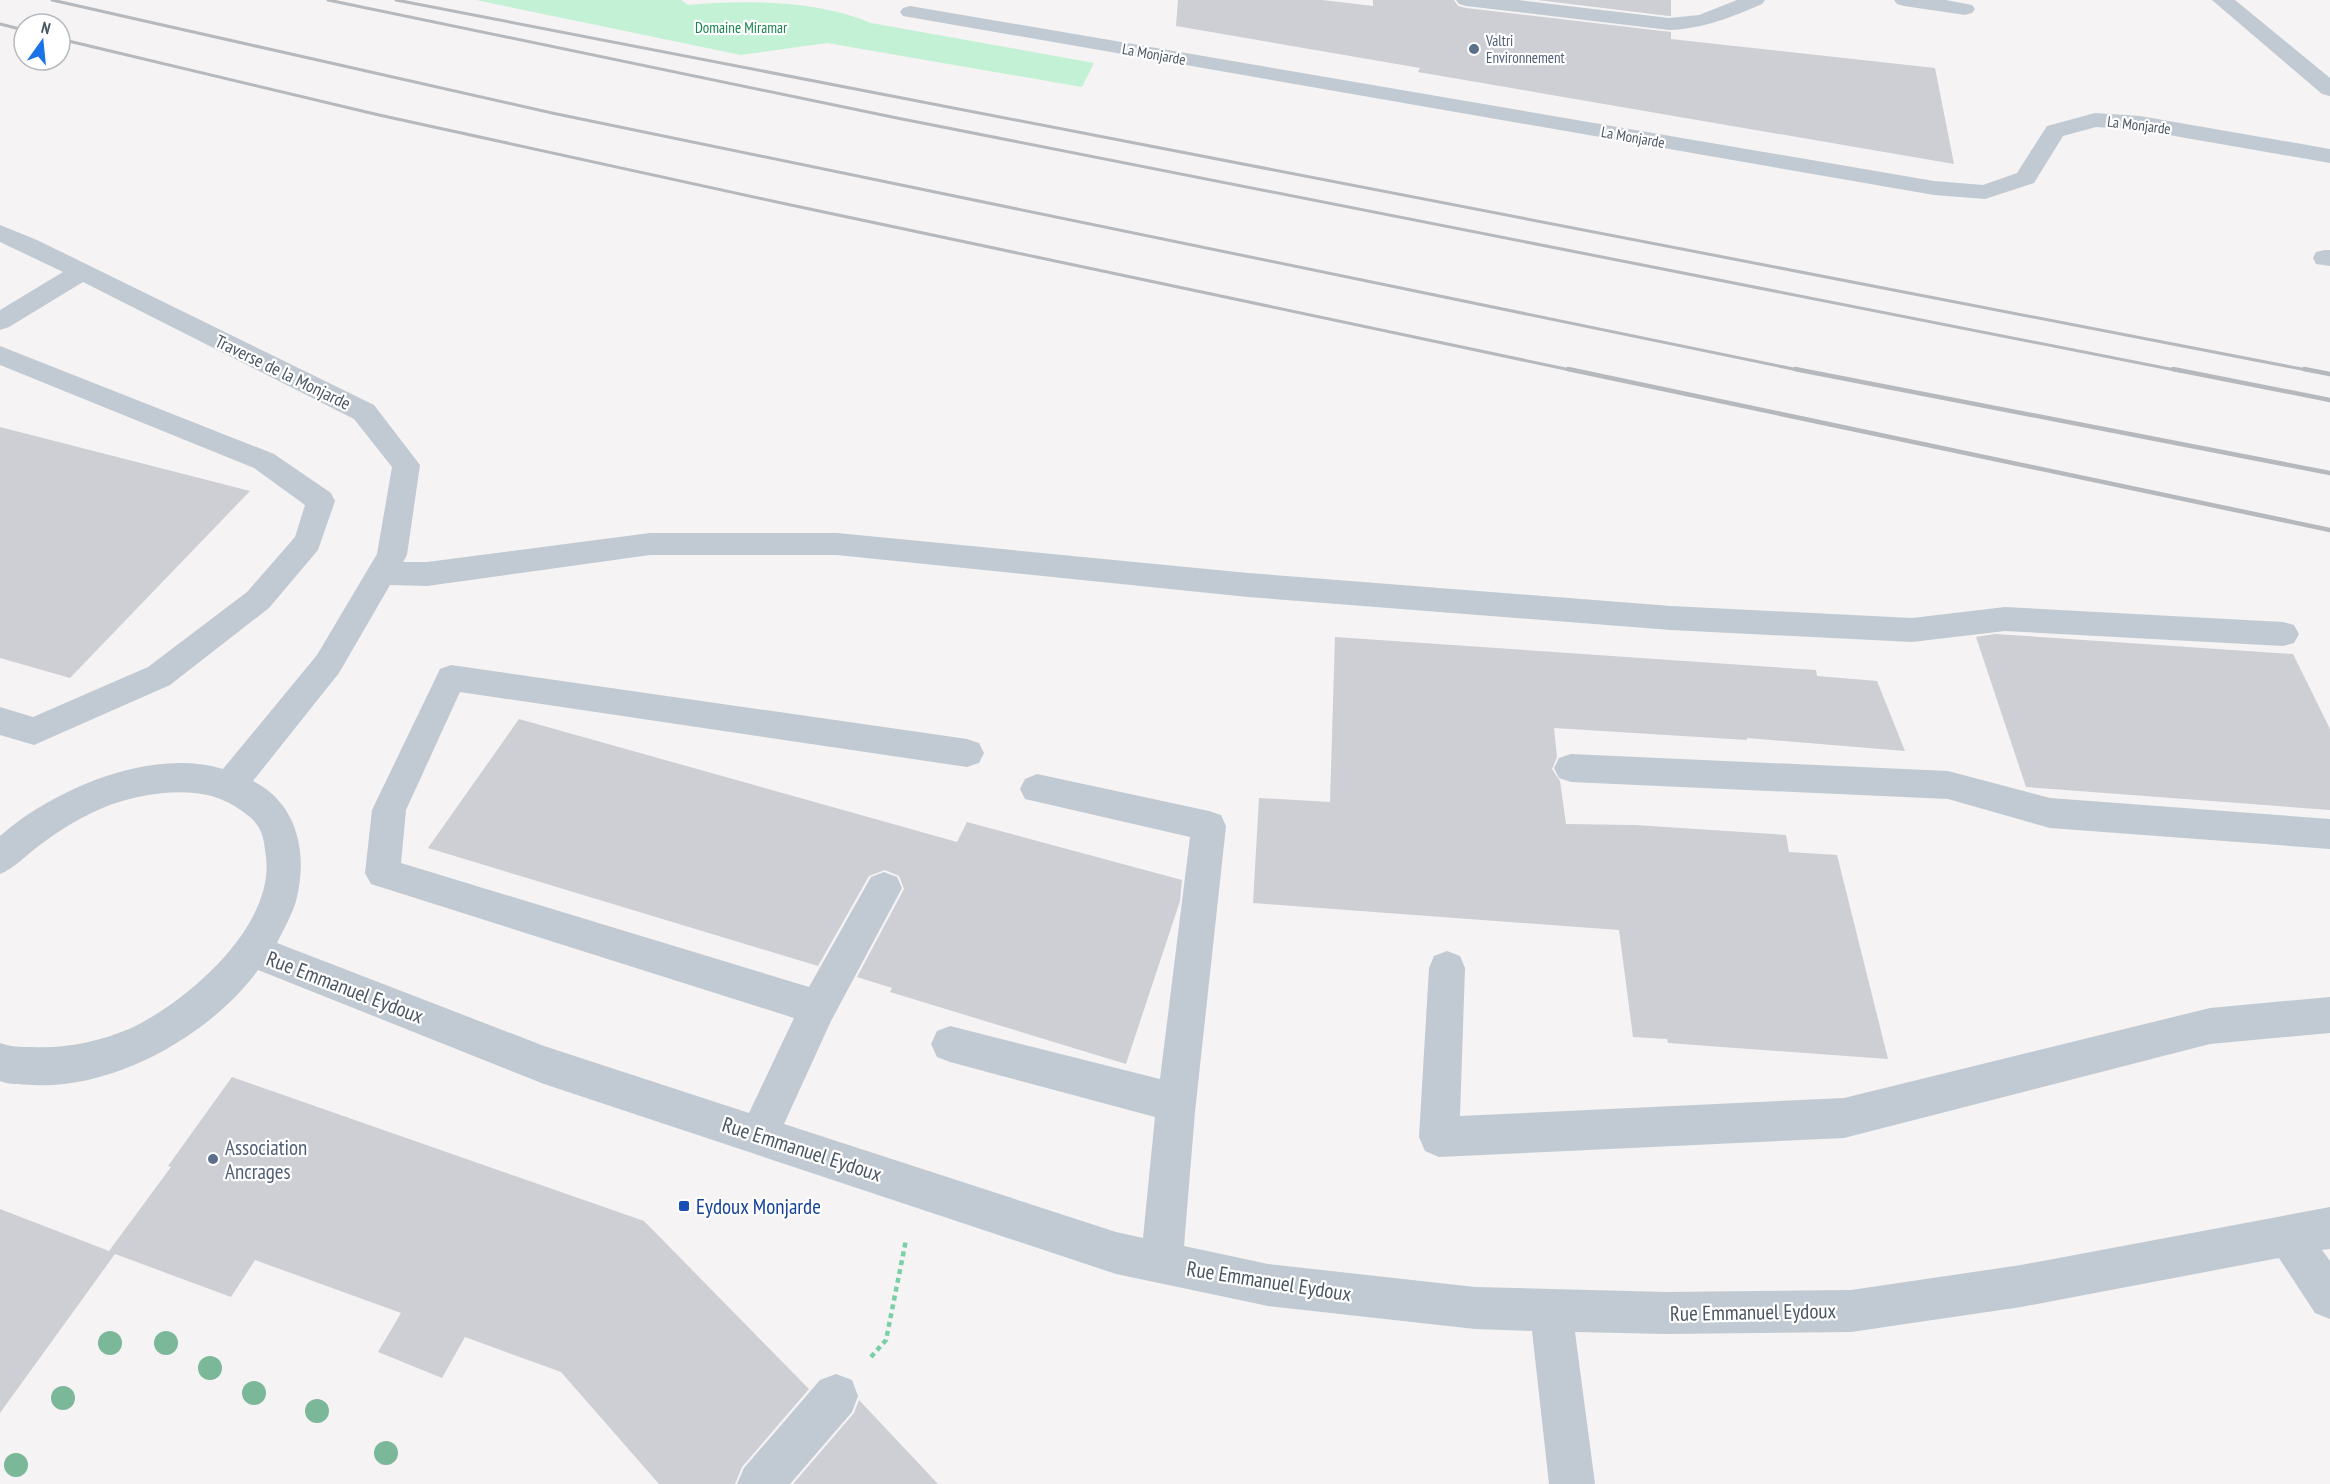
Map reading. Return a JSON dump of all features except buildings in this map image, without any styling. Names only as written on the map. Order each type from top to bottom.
[{"type":"street","points":[[1466,0],[1669,24],[1692,24],[1711,19],[1755,0]]},
{"type":"street","points":[[1904,0],[1965,9]]},
{"type":"street","points":[[2222,0],[2330,89]]},
{"type":"street","name":"La Monjarde","points":[[910,12],[1934,188],[1985,192],[2026,178],[2055,131],[2095,120],[2140,123],[2330,156]]},
{"type":"street","name":"Traverse de la Monjarde","points":[[0,233],[364,412],[406,465],[392,555],[328,664],[230,785]]},
{"type":"street","points":[[6,311],[82,272]]},
{"type":"street","points":[[0,355],[264,461],[321,501],[308,542],[258,600],[159,676],[34,731],[0,721]]},
{"type":"street","points":[[382,573],[427,574],[650,544],[837,544],[1248,585],[1671,618],[1912,630],[2006,619],[2283,634]]},
{"type":"street","points":[[818,1008],[383,873],[389,810],[451,678],[967,753]]},
{"type":"street","points":[[1571,768],[1948,785],[2050,813],[2330,834]]},
{"type":"street","points":[[0,858],[34,829],[85,800],[138,782],[187,777],[230,785],[261,803],[280,831],[285,867],[276,908],[253,951],[216,993],[167,1029],[112,1054],[57,1066],[2,1067]]},
{"type":"street","points":[[1037,789],[1209,826],[1176,1103],[1162,1263]]},
{"type":"street","points":[[759,1135],[818,1008],[884,888]]},
{"type":"street","name":"Rue Emmanuel Eydoux","points":[[253,951],[544,1065],[1116,1253],[1268,1285],[1475,1308],[1666,1313],[1851,1311],[2021,1286],[2330,1228]]},
{"type":"street","points":[[1447,968],[1439,1137],[1844,1118],[2210,1026],[2330,1015]]},
{"type":"street","points":[[950,1044],[1176,1103]]},
{"type":"street","points":[[2288,1236],[2330,1298]]},
{"type":"street","points":[[1551,1311],[1572,1484]]},
{"type":"street","points":[[760,1484],[836,1396]]},
{"type":"path","points":[[886,1340],[917,1187]]},
{"type":"green space","name":"Domaine Miramar","points":[[476,0],[681,0],[688,5],[757,2],[804,6],[850,15],[871,23],[1094,63],[1082,87],[827,43],[741,55]]},
{"type":"railway","points":[[52,0],[552,113],[1803,371]]},
{"type":"railway","points":[[328,0],[897,118],[2180,371]]},
{"type":"railway","points":[[396,0],[2312,371]]},
{"type":"railway","points":[[0,24],[12,27]]},
{"type":"railway","points":[[72,42],[379,115],[786,204],[1575,371]]},
{"type":"railway","points":[[1568,369],[2330,530]]},
{"type":"railway","points":[[1795,369],[2330,473]]},
{"type":"railway","points":[[2173,369],[2330,400]]},
{"type":"railway","points":[[2304,369],[2330,374]]},
{"type":"place","name":"Valtri Environnement","points":[[1474,49]]},
{"type":"place","name":"Association Ancrages","points":[[213,1159]]},
{"type":"place","name":"Eydoux Monjarde","points":[[684,1206]]}]
